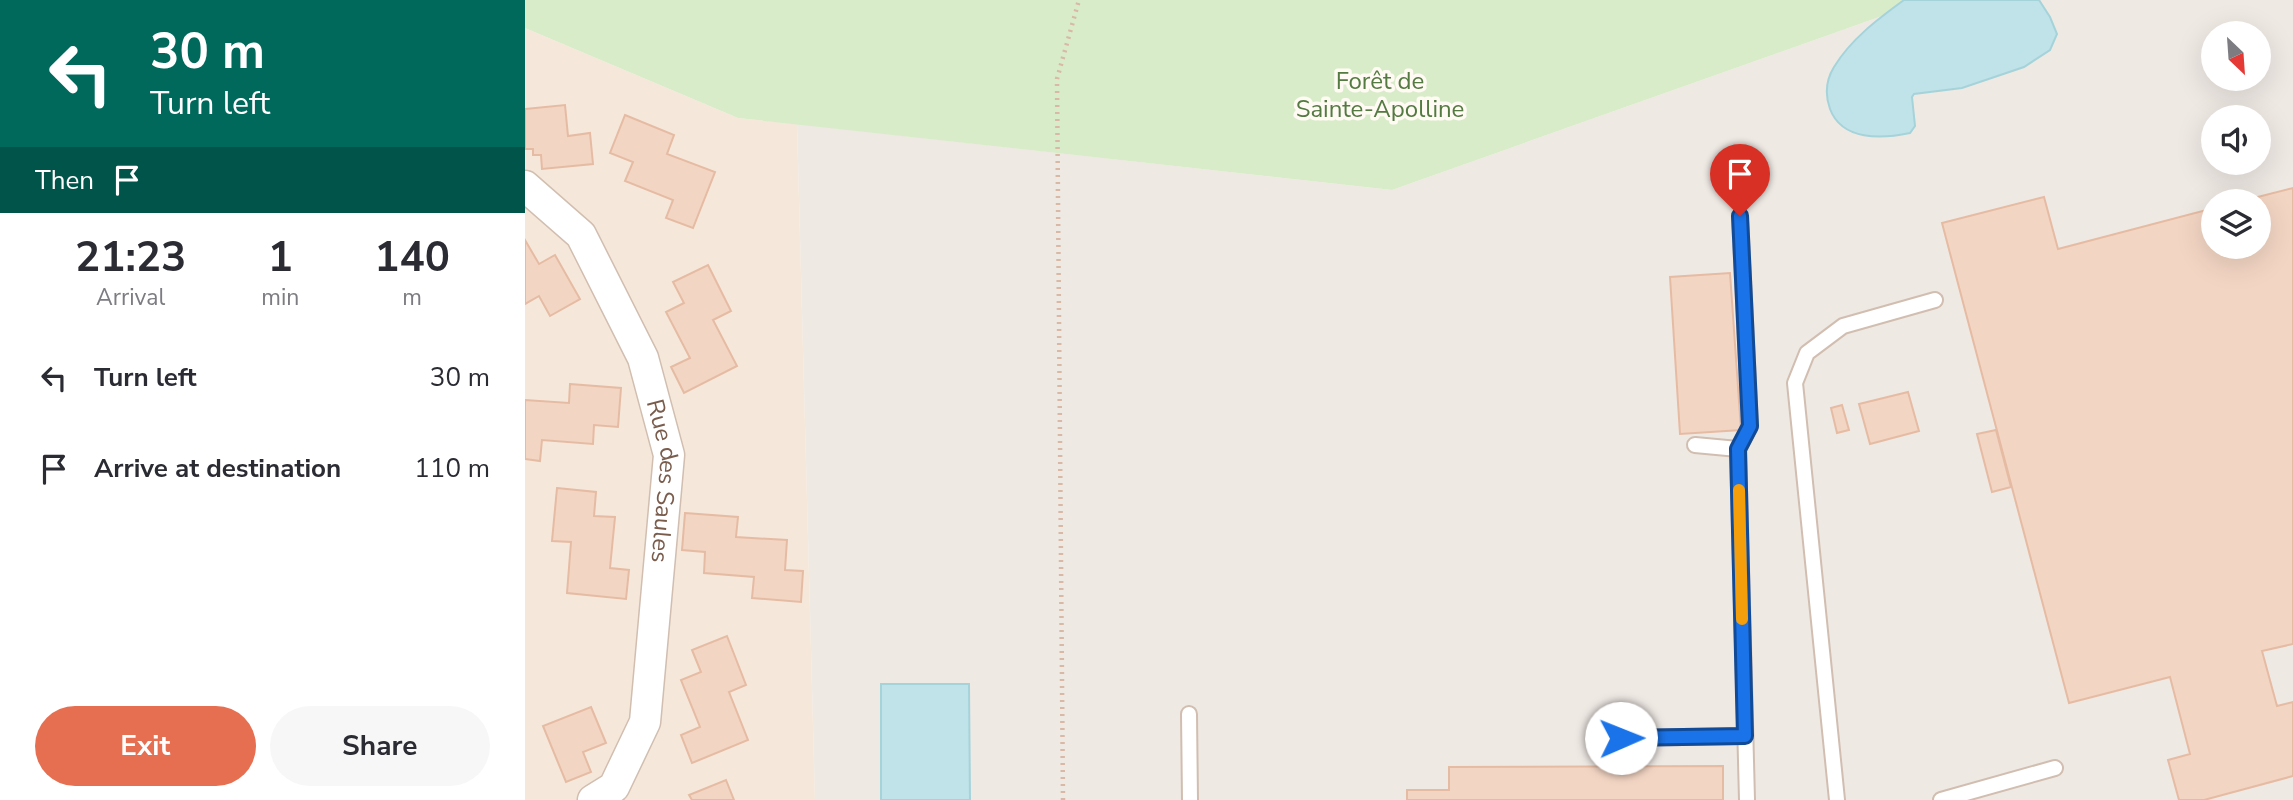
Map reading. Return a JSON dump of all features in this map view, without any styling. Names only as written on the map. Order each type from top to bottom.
[{"type":"street","name":"Rue des Saules","points":[[525,186],[581,235],[643,358],[669,455],[645,722],[614,787],[593,800]]},
{"type":"lane","points":[[1740,216],[1750,426],[1738,449],[1747,800]]},
{"type":"lane","points":[[1837,800],[1795,383],[1807,354],[1843,327],[1935,300]]},
{"type":"lane","points":[[1695,445],[1738,449]]},
{"type":"lane","points":[[1189,714],[1190,800]]},
{"type":"lane","points":[[1621,738],[1745,736]]},
{"type":"lane","points":[[1941,800],[2055,768]]},
{"type":"path","points":[[1063,800],[1057,79],[1079,0]]},
{"type":"shaded area","points":[[1927,0],[2293,0],[2293,800],[815,800],[797,124],[1392,190]]},
{"type":"shaded area","points":[[525,28],[738,118],[797,124],[815,800],[525,800]]},
{"type":"green space","name":"Forêt de Sainte-Apolline","points":[[525,0],[1927,0],[1392,190],[738,118],[525,28]]},
{"type":"water","points":[[1904,0],[2039,0],[2057,34],[2050,50],[2024,67],[1962,88],[1914,94],[1915,126],[1910,133],[1876,136],[1853,132],[1836,119],[1830,109],[1827,98],[1829,77],[1841,57],[1857,39]]},
{"type":"water","points":[[881,684],[969,684],[970,800],[881,800]]},
{"type":"building","points":[[565,105],[568,136],[590,133],[593,164],[542,169],[541,155],[533,155],[533,149],[525,149],[525,109]]},
{"type":"building","points":[[625,115],[674,135],[667,154],[715,172],[693,228],[666,218],[673,200],[625,181],[633,162],[610,153]]},
{"type":"building","points":[[2293,188],[2293,644],[2262,651],[2277,706],[2293,702],[2293,776],[2204,800],[2179,800],[2168,760],[2190,754],[2170,677],[2069,703],[1942,223],[2044,197],[2058,249],[2201,211],[2201,259],[2271,259],[2271,194]]},
{"type":"building","points":[[525,240],[539,264],[555,255],[580,299],[550,316],[539,296],[525,304]]},
{"type":"building","points":[[708,265],[731,311],[713,320],[737,366],[684,393],[671,367],[690,358],[666,312],[684,303],[673,282]]},
{"type":"building","points":[[1730,273],[1741,430],[1680,434],[1670,277]]},
{"type":"building","points":[[570,384],[621,388],[618,427],[594,425],[593,444],[542,440],[540,461],[525,459],[525,400],[569,403]]},
{"type":"building","points":[[1908,392],[1919,431],[1870,444],[1859,404]]},
{"type":"building","points":[[1842,405],[1849,430],[1837,433],[1831,408]]},
{"type":"building","points":[[1996,430],[2011,487],[1992,492],[1977,434]]},
{"type":"building","points":[[557,488],[596,492],[594,516],[615,517],[610,568],[629,570],[626,599],[567,593],[571,542],[552,541]]},
{"type":"building","points":[[685,513],[738,517],[736,537],[787,540],[785,570],[803,571],[801,602],[752,598],[754,577],[704,573],[705,552],[682,550]]},
{"type":"building","points":[[727,636],[746,685],[729,692],[748,740],[692,763],[681,735],[700,727],[681,680],[701,672],[692,650]]},
{"type":"building","points":[[591,707],[606,743],[583,752],[591,772],[566,782],[543,726]]},
{"type":"building","points":[[1723,766],[1723,800],[1407,800],[1407,790],[1449,790],[1449,767]]},
{"type":"building","points":[[726,780],[734,800],[692,800],[689,795]]},
{"type":"slow traffic","points":[[1739,490],[1742,619]]},
{"type":"route","points":[[1621,738],[1745,736],[1738,449],[1750,426],[1740,216]]}]
